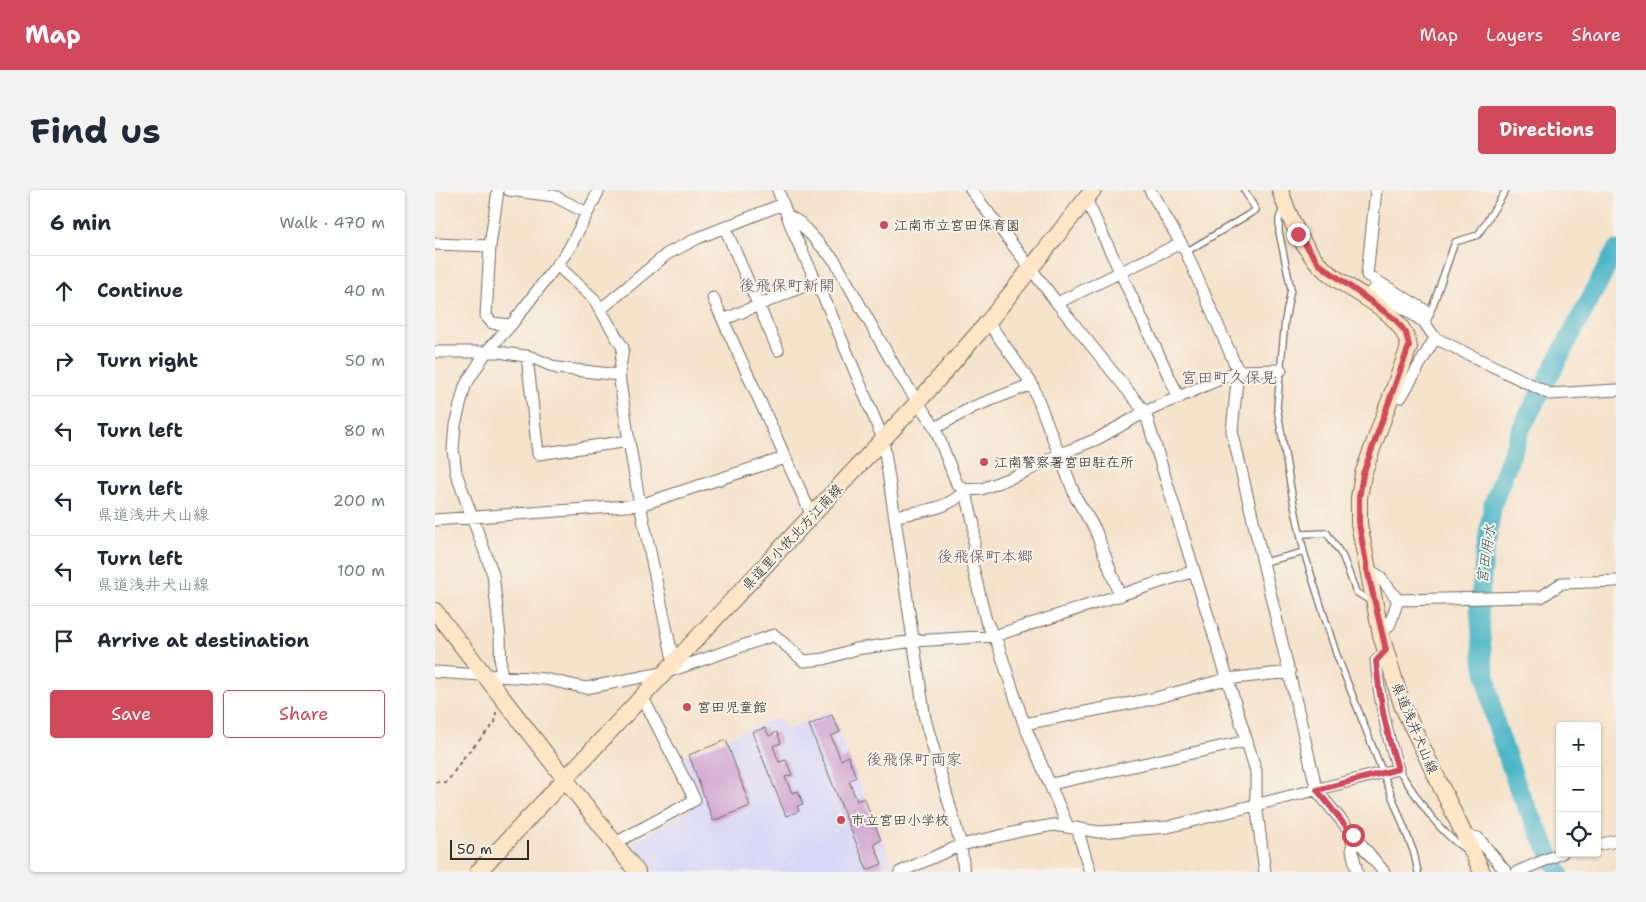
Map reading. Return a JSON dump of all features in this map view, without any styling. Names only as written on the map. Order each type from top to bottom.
[{"type":"main road","name":"県道里小牧北方江南線","points":[[478,872],[643,698],[917,403],[988,322],[1089,194]]},
{"type":"main road","name":"県道浅井犬山線","points":[[1282,197],[1298,234],[1319,264],[1396,320],[1406,333],[1409,346],[1363,474],[1359,498],[1359,524],[1381,635],[1411,726],[1482,872]]},
{"type":"main road","points":[[435,612],[637,872]]},
{"type":"street","points":[[498,190],[490,246],[487,316],[491,323],[511,325]]},
{"type":"street","points":[[509,190],[554,196],[587,213]]},
{"type":"street","points":[[501,675],[500,636],[493,574],[456,474],[453,441],[455,425],[465,386],[486,352],[511,325],[569,249],[599,190]]},
{"type":"street","points":[[778,190],[883,439],[925,719],[961,845],[964,872]]},
{"type":"street","points":[[971,190],[1057,303],[1145,412],[1256,771],[1256,804],[1265,872]]},
{"type":"street","points":[[1151,190],[1184,247],[1238,371],[1232,431],[1317,790],[1384,872]]},
{"type":"street","points":[[1376,190],[1367,276],[1426,317],[1435,338],[1548,393],[1556,395],[1616,390]]},
{"type":"street","points":[[1089,194],[1121,272],[1179,398]]},
{"type":"street","points":[[601,310],[667,254],[725,228],[785,210]]},
{"type":"street","points":[[785,210],[799,222],[835,261],[917,403],[935,428],[957,484],[965,490],[974,525],[971,559],[986,621],[994,636],[1024,724],[1073,827],[1090,872]]},
{"type":"street","points":[[725,228],[778,350]]},
{"type":"street","points":[[435,244],[490,246]]},
{"type":"street","points":[[1057,303],[1121,272],[1184,247]]},
{"type":"street","points":[[557,265],[577,282],[601,310],[623,348],[619,375],[640,505],[670,668]]},
{"type":"street","points":[[723,320],[816,281]]},
{"type":"street","points":[[1365,298],[1374,290],[1426,317]]},
{"type":"street","points":[[713,298],[784,458],[812,516]]},
{"type":"street","points":[[988,322],[1032,384],[1076,498],[1095,528],[1120,596]]},
{"type":"street","points":[[1393,394],[1401,396],[1435,338]]},
{"type":"street","points":[[435,352],[486,352],[527,356],[557,368],[619,375]]},
{"type":"street","points":[[527,356],[538,454],[629,441]]},
{"type":"street","points":[[965,490],[982,489],[1017,476],[1097,439],[1145,412],[1238,371],[1281,370]]},
{"type":"street","points":[[935,428],[973,407],[1032,384]]},
{"type":"street","points":[[435,520],[640,505],[784,458]]},
{"type":"street","points":[[896,516],[940,507],[957,501],[965,490]]},
{"type":"street","points":[[1367,569],[1379,576],[1397,600]]},
{"type":"street","points":[[435,672],[545,679],[586,688],[670,668],[774,635],[804,661],[824,659],[856,649],[914,641],[994,636],[1194,571]]},
{"type":"street","points":[[1397,600],[1541,597],[1562,583],[1616,581]]},
{"type":"street","points":[[1381,635],[1390,624],[1397,600]]},
{"type":"street","points":[[900,872],[961,845],[1035,828],[1054,825],[1099,832],[1168,826],[1398,769],[1386,733],[1379,702],[1376,661],[1386,650]]},
{"type":"street","points":[[1024,724],[1152,699],[1226,679],[1290,672]]},
{"type":"street","points":[[615,843],[695,800],[643,698]]},
{"type":"street","points":[[1051,784],[1247,741]]},
{"type":"street","points":[[1353,835],[1352,850],[1357,872]]},
{"type":"street","points":[[1463,835],[1478,838],[1506,872]]},
{"type":"street","points":[[1601,844],[1616,841]]},
{"type":"street","points":[[1517,872],[1556,855]]},
{"type":"lane","points":[[1184,247],[1256,210],[1244,190]]},
{"type":"lane","points":[[1426,317],[1433,308],[1455,242],[1478,235],[1506,190]]},
{"type":"lane","points":[[1282,197],[1279,232],[1291,289],[1277,407],[1291,495],[1301,534],[1303,552],[1336,653],[1414,853],[1418,872]]},
{"type":"lane","points":[[1301,534],[1327,534],[1343,557],[1356,592],[1374,603]]},
{"type":"lane","points":[[1264,562],[1303,552]]},
{"type":"lane","points":[[1398,769],[1435,822],[1453,841],[1474,855]]},
{"type":"path","points":[[435,782],[447,782],[464,757],[495,723],[496,706],[501,698]]},
{"type":"shaded area","points":[[830,711],[892,863],[872,872],[642,872],[623,848],[701,803],[682,756],[777,718],[788,730]]},
{"type":"building","points":[[832,715],[840,732],[831,736],[841,760],[848,756],[856,777],[849,781],[857,801],[864,798],[881,840],[874,844],[882,864],[867,870],[809,725]]},
{"type":"building","points":[[765,728],[769,736],[777,732],[781,743],[773,746],[779,762],[786,760],[792,775],[785,777],[792,793],[798,791],[803,804],[797,806],[799,811],[786,816],[752,732]]},
{"type":"building","points":[[726,740],[750,806],[713,821],[689,755]]},
{"type":"waterway","name":"宮田用水","points":[[1559,872],[1519,791],[1495,721],[1483,660],[1479,609],[1484,558],[1493,504],[1521,429],[1616,250]]},
{"type":"place","name":"江南市立宮田保育園","points":[[884,225]]},
{"type":"place","name":"江南警察署宮田駐在所","points":[[984,462]]},
{"type":"place","name":"宮田児童館","points":[[687,707]]},
{"type":"place","name":"市立宮田小学校","points":[[841,820]]},
{"type":"district","name":"後飛保町新開","points":[[787,285]]},
{"type":"district","name":"宮田町久保見","points":[[1229,377]]},
{"type":"district","name":"後飛保町本郷","points":[[985,556]]},
{"type":"district","name":"後飛保町両家","points":[[914,759]]},
{"type":"route","points":[[1298,234],[1319,264],[1353,291],[1396,320],[1406,333],[1409,346],[1363,474],[1359,498],[1359,524],[1374,603],[1386,650],[1376,661],[1379,702],[1386,733],[1398,769],[1317,790],[1353,835]]}]
